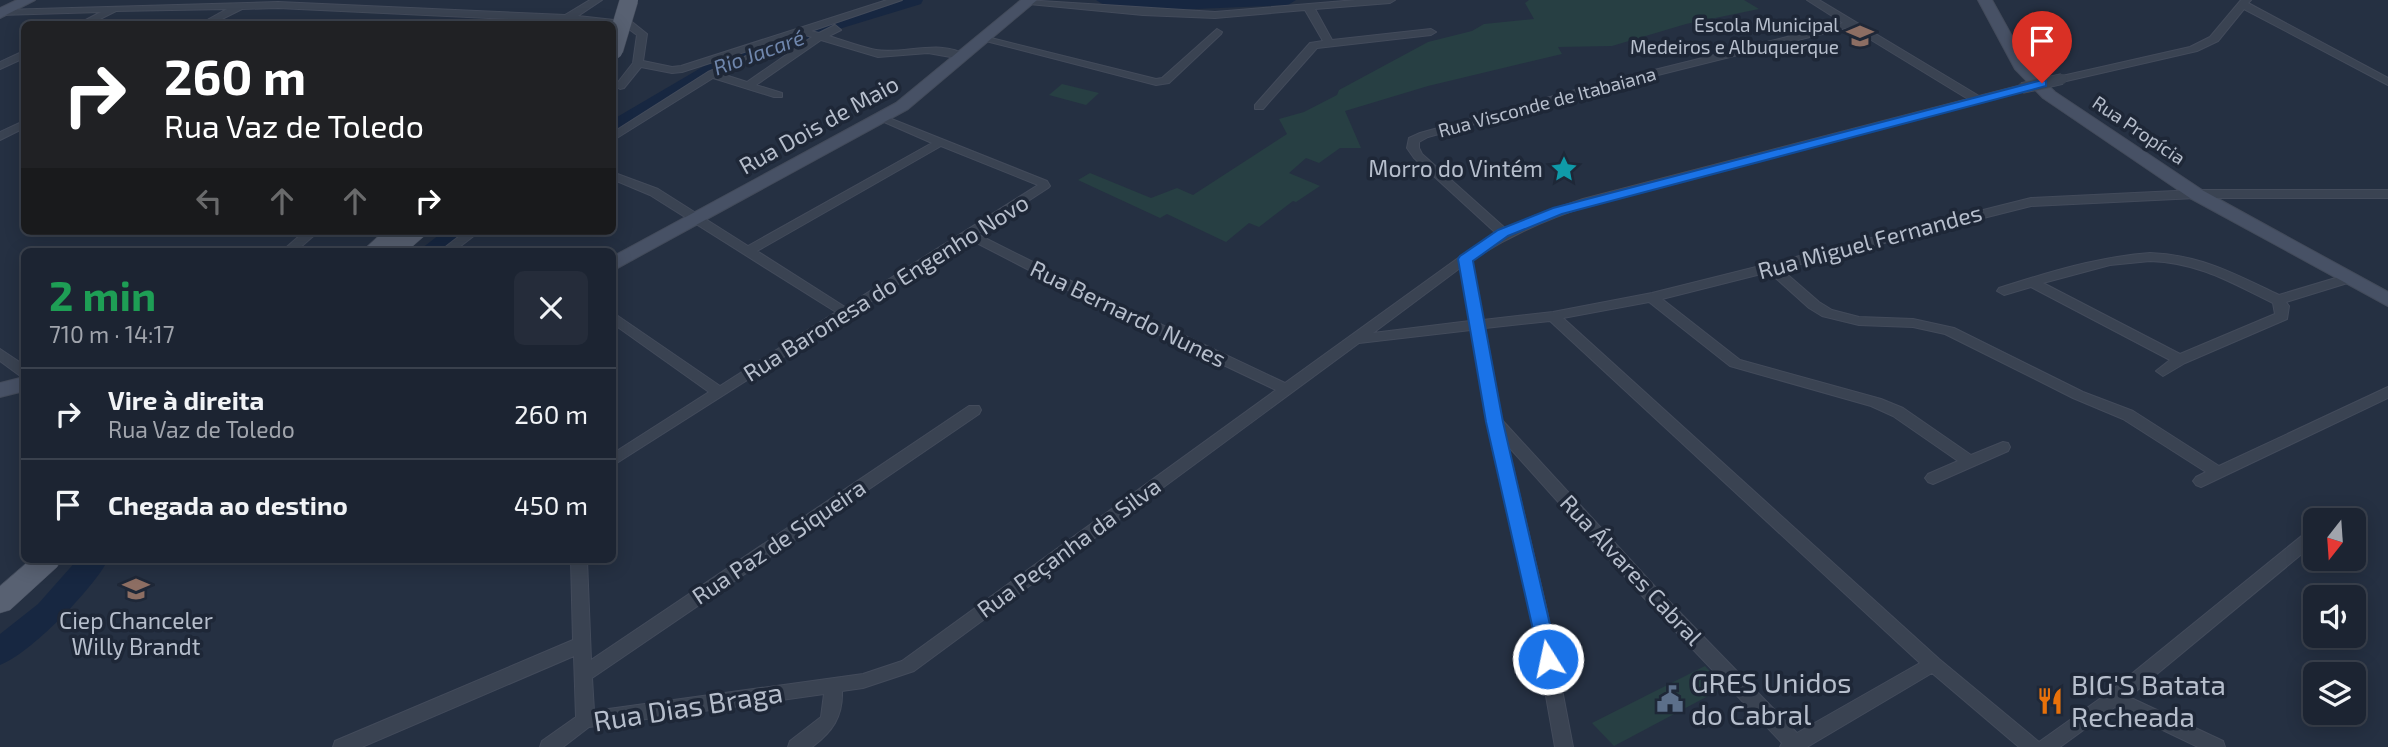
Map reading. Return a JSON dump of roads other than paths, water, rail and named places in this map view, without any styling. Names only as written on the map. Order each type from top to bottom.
[{"type":"main road","points":[[611,21],[617,0]]},
{"type":"main road","points":[[616,42],[629,0]]},
{"type":"main road","points":[[383,245],[409,235]]},
{"type":"main road","points":[[0,603],[45,563]]},
{"type":"street","points":[[565,21],[597,0]]},
{"type":"street","points":[[629,24],[636,0]]},
{"type":"street","points":[[616,135],[712,74],[897,0]]},
{"type":"street","points":[[1030,0],[1195,15],[1390,0]]},
{"type":"street","name":"Rua Dois de Maio","points":[[616,263],[915,98],[1030,0]]},
{"type":"street","points":[[1812,0],[1976,99]]},
{"type":"street","name":"Rua Propícia","points":[[1985,0],[2023,69],[2040,88],[2196,194],[2388,300]]},
{"type":"street","points":[[2245,2],[2388,82]]},
{"type":"street","name":"Rua Peçanha da Silva","points":[[833,685],[873,678],[908,666],[1503,233],[1577,205],[1976,99],[2193,49],[2209,43],[2245,2]]},
{"type":"street","points":[[1,8],[30,5],[117,8],[242,4],[334,6],[549,21]]},
{"type":"street","points":[[211,21],[242,4]]},
{"type":"street","points":[[89,21],[117,8]]},
{"type":"street","points":[[1309,8],[1328,41]]},
{"type":"street","points":[[616,24],[629,24],[642,34],[638,63],[620,86]]},
{"type":"street","name":"Rua Visconde de Itabaiana","points":[[1503,233],[1418,156],[1413,148],[1413,140],[1590,89],[1851,24]]},
{"type":"street","points":[[638,63],[672,70],[835,28]]},
{"type":"street","points":[[983,39],[1157,82],[1165,81],[1217,32]]},
{"type":"street","points":[[1259,107],[1311,46],[1328,41],[1430,32]]},
{"type":"street","points":[[811,34],[878,54],[928,50],[962,56]]},
{"type":"street","points":[[749,85],[811,34]]},
{"type":"street","points":[[0,66],[21,56]]},
{"type":"street","points":[[712,74],[778,95]]},
{"type":"street","name":"Rua Baronesa do Engenho Novo","points":[[616,458],[1044,186],[1043,183],[1016,171],[880,118]]},
{"type":"street","points":[[0,137],[21,126]]},
{"type":"street","points":[[746,252],[939,143]]},
{"type":"street","points":[[616,177],[654,192],[846,313]]},
{"type":"street","name":"Rua Miguel Fernandes","points":[[1357,339],[1553,316],[1652,297],[1773,268],[1842,247],[2031,202],[2196,194],[2388,194]]},
{"type":"street","points":[[293,248],[308,235]]},
{"type":"street","points":[[451,248],[468,235]]},
{"type":"street","name":"Rua Bernardo Nunes","points":[[970,235],[1098,300],[1288,390]]},
{"type":"street","points":[[1465,259],[1494,422],[1539,611],[1564,747]]},
{"type":"street","points":[[2004,291],[2099,263],[2128,259],[2176,259],[2200,264],[2278,300],[2282,306],[2282,316],[2180,360],[2163,371]]},
{"type":"street","points":[[1773,268],[1814,305],[1827,313],[1859,321],[1913,323],[1949,331],[2078,395],[2128,415],[2218,473]]},
{"type":"street","points":[[2278,300],[2349,278]]},
{"type":"street","points":[[2032,282],[2180,360]]},
{"type":"street","points":[[1652,297],[1735,363],[1888,407],[1970,462]]},
{"type":"street","points":[[1553,316],[1933,664],[2032,747]]},
{"type":"street","points":[[616,319],[720,393]]},
{"type":"street","points":[[0,354],[21,370]]},
{"type":"street","points":[[0,390],[21,385]]},
{"type":"street","points":[[2201,481],[2388,392]]},
{"type":"street","name":"Rua Paz de Siqueira","points":[[584,674],[974,411]]},
{"type":"street","name":"Rua Álvares Cabral","points":[[1494,422],[1793,746]]},
{"type":"street","points":[[1933,478],[2003,447]]},
{"type":"street","points":[[2046,747],[2113,698],[2303,544]]},
{"type":"street","points":[[579,563],[585,720]]},
{"type":"street","points":[[342,747],[583,644]]},
{"type":"street","points":[[1793,746],[1933,664]]},
{"type":"street","points":[[797,747],[825,727],[830,720],[834,711],[833,685]]},
{"type":"street","name":"Rua Dias Braga","points":[[550,747],[585,720],[833,685]]},
{"type":"street","points":[[2113,698],[2216,747]]},
{"type":"waterway","name":"Rio Jacaré","points":[[616,126],[722,63],[774,43],[915,0]]},
{"type":"waterway","name":"Rio Jacaré","points":[[1104,0],[1173,5],[1288,0]]},
{"type":"waterway","name":"Rio Jacaré","points":[[434,248],[452,235]]},
{"type":"waterway","name":"Rio Jacaré","points":[[0,652],[48,612],[91,563]]},
{"type":"place","name":"Escola Municipal Medeiros e Albuquerque","points":[[1860,36]]},
{"type":"place","name":"Morro do Vintém","points":[[1564,169]]},
{"type":"place","name":"Ciep Chanceler Willy Brandt","points":[[136,589]]},
{"type":"place","name":"GRES Unidos do Cabral","points":[[1670,699]]},
{"type":"place","name":"BIG'S Batata Recheada","points":[[2050,701]]}]
